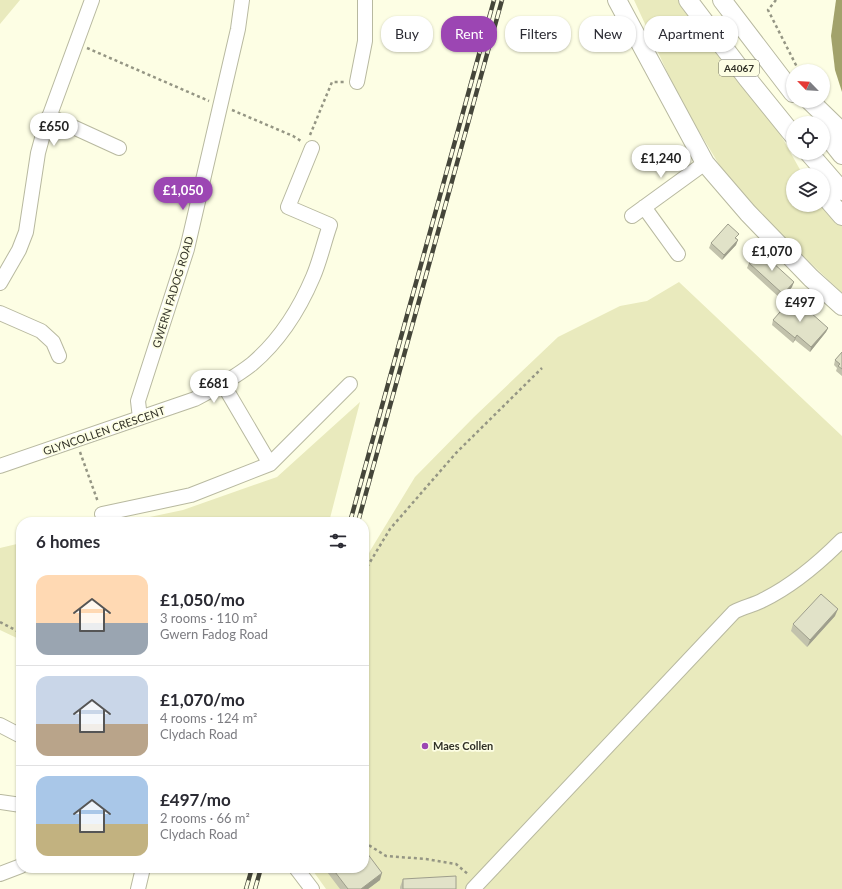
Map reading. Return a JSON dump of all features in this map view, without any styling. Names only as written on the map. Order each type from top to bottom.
[{"type":"main road","points":[[617,0],[705,163],[748,213],[811,278],[842,306]]},
{"type":"main road","name":"A4067","points":[[688,0],[786,127]]},
{"type":"main road","name":"A4067","points":[[722,0],[786,84]]},
{"type":"main road","points":[[768,61],[786,78]]},
{"type":"main road","points":[[805,108],[811,116]]},
{"type":"main road","points":[[817,108],[842,132]]},
{"type":"main road","points":[[780,120],[786,131]]},
{"type":"main road","points":[[830,140],[842,155]]},
{"type":"main road","points":[[815,160],[842,191]]},
{"type":"main road","points":[[830,202],[842,216]]},
{"type":"street","points":[[0,283],[19,250],[26,232],[38,153],[92,0]]},
{"type":"street","name":"GWERN FADOG ROAD","points":[[140,418],[138,401],[187,249],[238,29],[242,0]]},
{"type":"street","points":[[356,82],[365,41],[365,0]]},
{"type":"street","points":[[50,116],[119,148]]},
{"type":"street","name":"GLYNCOLLEN CRESCENT","points":[[0,466],[195,399],[223,384],[252,364],[271,345],[302,302],[314,276],[330,225],[288,207],[312,148]]},
{"type":"street","points":[[632,216],[705,163]]},
{"type":"street","points":[[644,207],[678,254]]},
{"type":"street","points":[[0,313],[41,332],[53,342],[59,356]]},
{"type":"street","points":[[223,384],[270,464]]},
{"type":"street","points":[[102,514],[191,495],[270,464],[350,384]]},
{"type":"street","points":[[475,887],[734,612],[777,593],[823,558],[842,540]]},
{"type":"street","points":[[0,725],[16,733]]},
{"type":"street","points":[[0,802],[16,804]]},
{"type":"street","points":[[0,874],[16,868]]},
{"type":"street","points":[[138,889],[142,873]]},
{"type":"street","points":[[300,873],[312,889]]},
{"type":"path","points":[[776,0],[768,10],[795,64]]},
{"type":"path","points":[[76,43],[293,136],[312,148]]},
{"type":"path","points":[[312,148],[308,141],[332,82],[356,82]]},
{"type":"path","points":[[369,564],[390,528],[456,453],[542,368]]},
{"type":"path","points":[[75,440],[102,514]]},
{"type":"path","points":[[0,622],[16,630]]},
{"type":"path","points":[[369,845],[386,856],[426,859],[456,864],[475,887]]},
{"type":"green space","points":[[0,0],[20,0],[0,24]]},
{"type":"green space","points":[[634,0],[682,0],[694,16],[644,16],[644,22]]},
{"type":"green space","points":[[658,52],[720,52],[779,132],[786,145],[786,160],[795,160],[799,168],[786,168],[786,212],[830,212],[842,226],[842,293],[755,210],[723,171],[680,100]]},
{"type":"green space","points":[[679,282],[842,436],[842,889],[326,889],[315,873],[369,873],[370,551],[415,477],[474,417],[558,337],[620,306],[647,301]]},
{"type":"green space","points":[[360,402],[330,517],[150,517],[183,510],[277,477]]},
{"type":"green space","points":[[16,544],[16,638],[0,630],[0,548]]},
{"type":"shaded area","points":[[836,0],[842,0],[842,92],[835,70],[831,36]]},
{"type":"building","points":[[728,224],[739,234],[735,238],[738,240],[724,255],[711,243]]},
{"type":"building","points":[[760,251],[794,282],[783,294],[749,263]]},
{"type":"building","points":[[793,297],[828,328],[811,347],[797,335],[795,338],[773,320]]},
{"type":"building","points":[[842,352],[842,369],[838,366],[840,364],[835,360]]},
{"type":"building","points":[[821,594],[838,609],[810,640],[793,624]]},
{"type":"building","points":[[369,856],[382,873],[361,889],[348,889],[336,873],[369,873]]},
{"type":"building","points":[[456,876],[456,889],[403,889],[403,879]]},
{"type":"railway","points":[[351,517],[494,0]]},
{"type":"railway","points":[[359,517],[502,0]]},
{"type":"railway","points":[[246,889],[251,873]]},
{"type":"railway","points":[[255,889],[260,873]]},
{"type":"place","name":"Maes Collen","points":[[425,746]]}]
